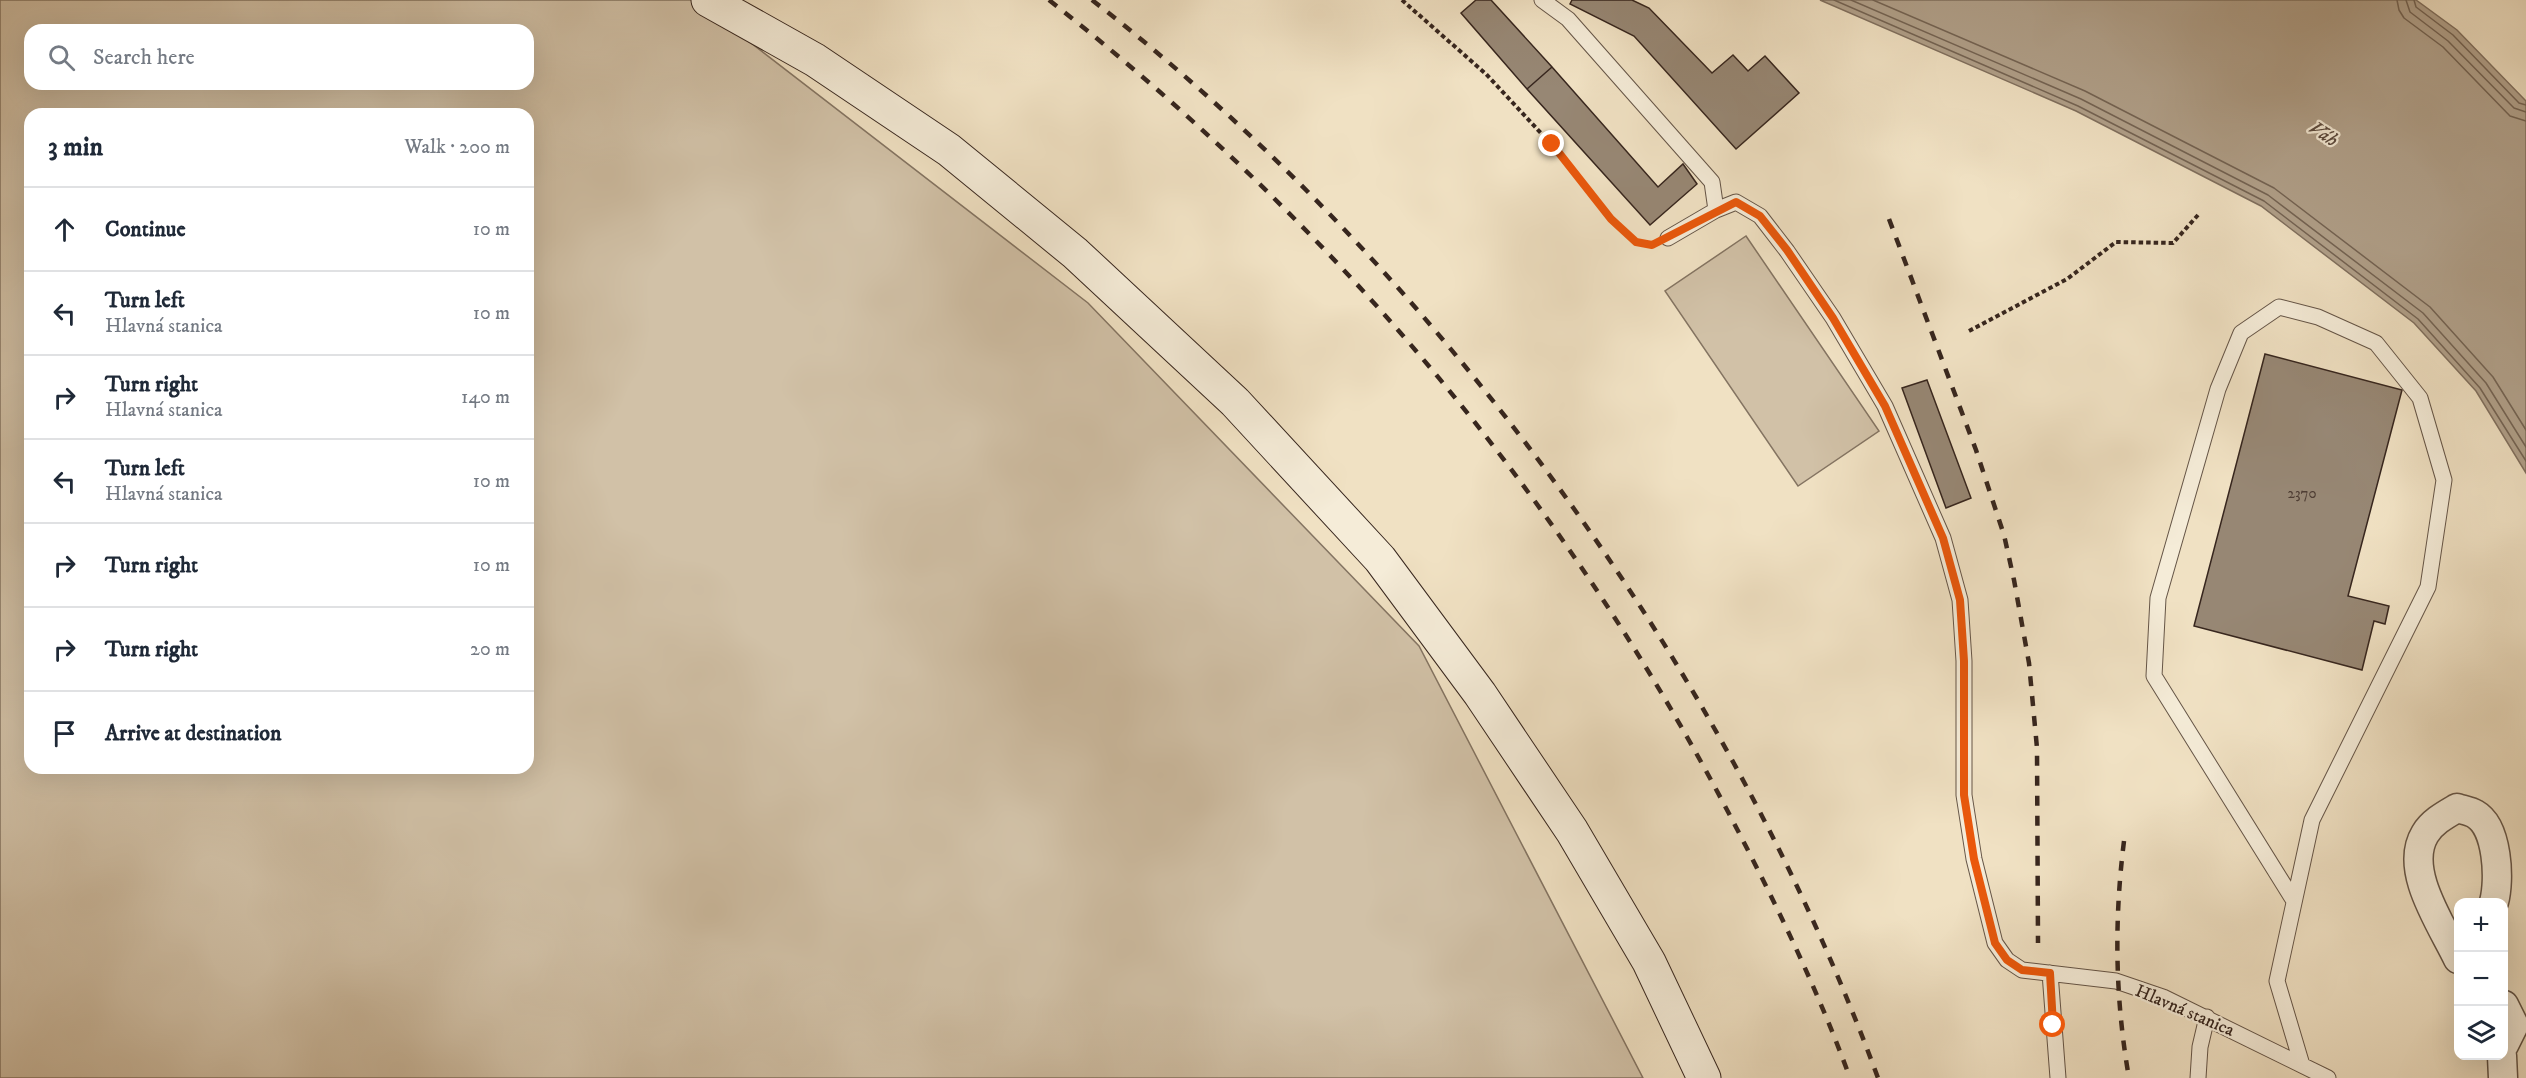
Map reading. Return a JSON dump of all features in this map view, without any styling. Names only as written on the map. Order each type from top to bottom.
[{"type":"street","points":[[708,0],[815,60],[949,150],[1075,253],[1235,402],[1380,559],[1480,694],[1572,831],[1649,962],[1704,1078]]},
{"type":"street","points":[[2454,951],[2421,882],[2416,861],[2424,834],[2440,818],[2457,808],[2477,815],[2494,840],[2498,888],[2495,898]]},
{"type":"street","points":[[2508,1013],[2514,1025],[2508,1037]]},
{"type":"street","points":[[2502,1060],[2503,1078]]},
{"type":"lane","points":[[1542,0],[1568,19],[1712,182],[1716,210]]},
{"type":"lane","name":"Hlavná stanica","points":[[1668,238],[1716,210],[1736,202],[1760,216],[1787,250],[1833,318],[1885,406],[1943,538],[1960,600],[1965,671],[1964,795],[1974,859],[1995,943],[2007,960],[2022,970],[2116,981],[2163,997],[2328,1078]]},
{"type":"lane","points":[[2294,901],[2154,676],[2158,598],[2218,389],[2241,333],[2279,307],[2318,317],[2376,343],[2420,398],[2444,480],[2428,587],[2312,820],[2277,981],[2302,1065]]},
{"type":"lane","points":[[2050,973],[2058,1078]]},
{"type":"lane","points":[[2199,1078],[2200,1047],[2207,1017]]},
{"type":"path","points":[[1402,0],[1486,74],[1552,144],[1611,219],[1636,242],[1652,245],[1668,238]]},
{"type":"path","points":[[1970,332],[2067,279],[2116,242],[2173,243],[2198,215]]},
{"type":"shaded area","points":[[0,0],[691,0],[707,9],[1088,303],[1419,646],[1643,1078],[0,1078]]},
{"type":"shaded area","points":[[1746,236],[1879,431],[1798,486],[1665,291]]},
{"type":"water","name":"Váh","points":[[1820,0],[2416,0],[2457,30],[2526,101],[2526,473],[2476,391],[2414,323],[2261,206],[2076,111]]},
{"type":"building","points":[[1476,0],[1491,0],[1552,67],[1527,89],[1461,13]]},
{"type":"building","points":[[1572,0],[1632,0],[1649,8],[1712,73],[1733,55],[1748,71],[1765,56],[1799,93],[1736,149],[1634,36],[1570,4]]},
{"type":"building","points":[[1552,67],[1658,187],[1683,164],[1697,184],[1650,225],[1527,89]]},
{"type":"building","points":[[2265,354],[2402,390],[2348,596],[2389,606],[2385,624],[2374,621],[2362,670],[2194,626]]},
{"type":"building","points":[[1927,380],[1971,498],[1946,508],[1902,388]]},
{"type":"railway","points":[[1049,0],[1155,87],[1255,179],[1349,276],[1438,377],[1521,483],[1599,593],[1671,709],[1737,829],[1783,921],[1812,983],[1850,1078]]},
{"type":"railway","points":[[1092,0],[1218,106],[1338,223],[1452,350],[1557,486],[1654,628],[1740,775],[1815,925],[1878,1078]]},
{"type":"railway","points":[[1889,219],[1976,450],[2004,535],[2014,580],[2029,663],[2037,748],[2038,943]]},
{"type":"railway","points":[[2124,841],[2117,930],[2121,1018],[2129,1078]]},
{"type":"route","points":[[1552,144],[1611,219],[1636,242],[1652,245],[1716,210],[1736,202],[1760,216],[1787,250],[1833,318],[1885,406],[1943,538],[1960,600],[1966,725],[1964,795],[1974,859],[1995,943],[2007,960],[2022,970],[2050,973],[2053,1025]]}]
